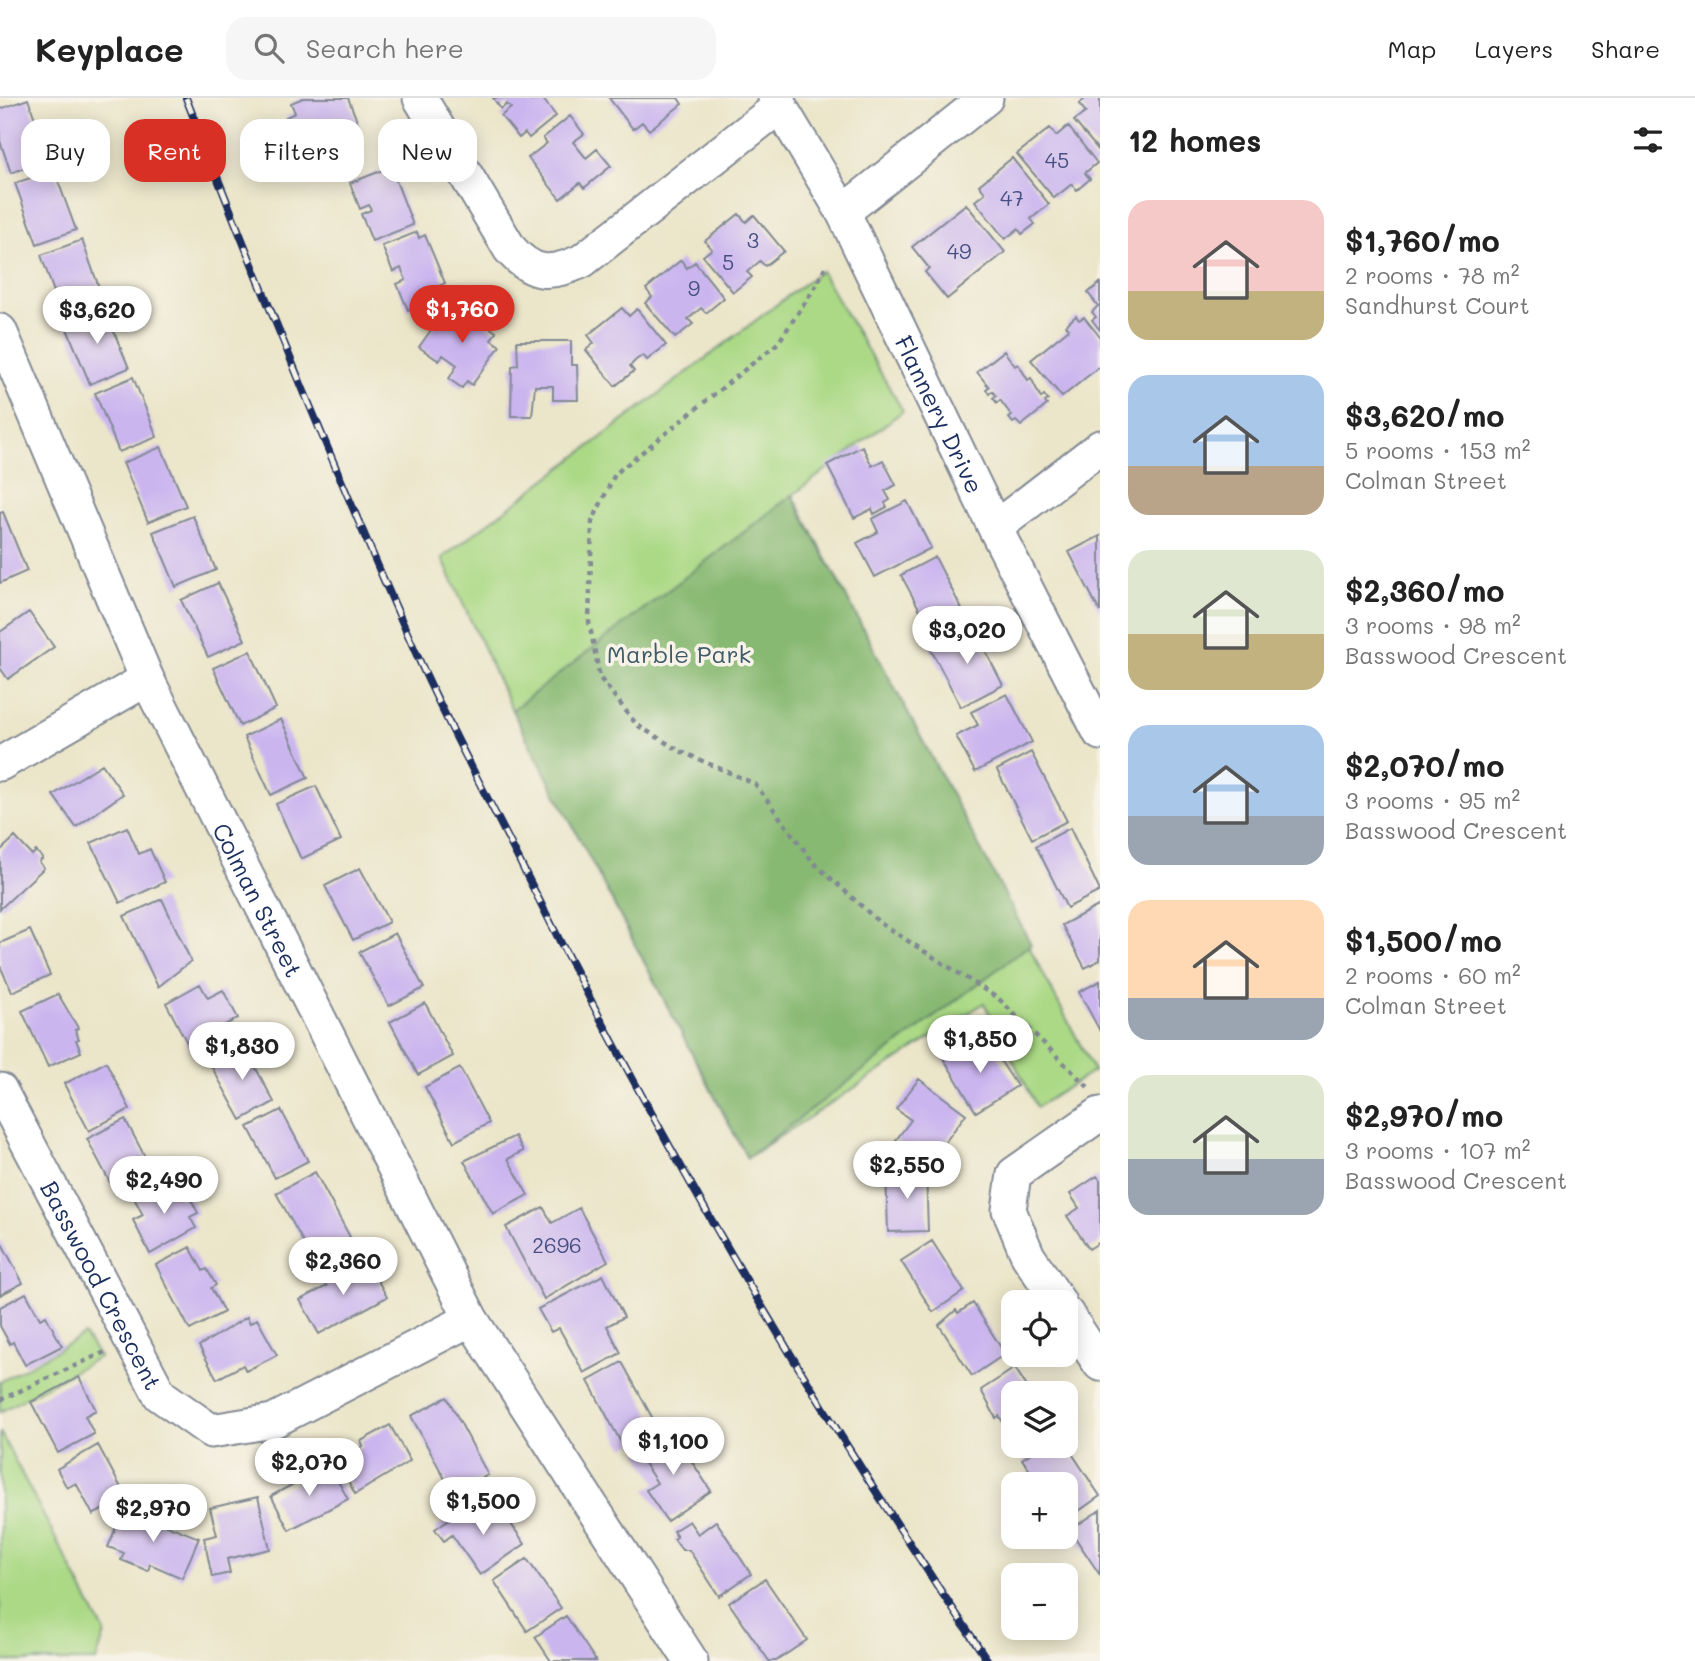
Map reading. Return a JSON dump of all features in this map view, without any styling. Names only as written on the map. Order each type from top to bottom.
[{"type":"street","points":[[420,98],[510,249],[524,265],[543,271],[563,270],[582,261],[778,102]]},
{"type":"street","points":[[843,212],[986,98]]},
{"type":"street","name":"Flannery Drive","points":[[778,102],[843,212],[995,528],[1100,733]]},
{"type":"street","name":"Colman Street","points":[[1,339],[147,678],[471,1319],[691,1661]]},
{"type":"street","points":[[995,528],[1100,447]]},
{"type":"street","points":[[0,764],[147,678]]},
{"type":"street","name":"Basswood Crescent","points":[[0,1090],[160,1395],[211,1430],[273,1420],[471,1319]]},
{"type":"street","points":[[1051,1290],[1028,1256],[1009,1210],[1014,1174],[1096,1102]]},
{"type":"street","points":[[1078,1330],[1100,1364]]},
{"type":"path","points":[[825,267],[817,286],[778,343],[615,474],[592,522],[589,622],[600,678],[637,725],[680,751],[755,785],[813,862],[880,923],[999,999],[1096,1102]]},
{"type":"path","points":[[0,1400],[131,1340]]},
{"type":"green space","name":"Marble Park","points":[[821,271],[903,411],[793,495],[1094,1071],[1037,1107],[984,1003],[747,1158],[512,710],[442,558]]},
{"type":"green space","name":"Marble Park","points":[[792,495],[1031,944],[747,1158],[512,710]]},
{"type":"green space","points":[[84,1335],[99,1357],[0,1412],[0,1382]]},
{"type":"green space","points":[[0,1432],[105,1633],[96,1661],[0,1661]]},
{"type":"building","points":[[303,98],[348,98],[356,119],[287,119],[295,113],[291,103]]},
{"type":"building","points":[[493,98],[529,98],[531,101],[542,98],[556,116],[529,138],[525,133],[519,138],[501,116],[511,108],[507,104],[501,109]]},
{"type":"building","points":[[609,98],[678,98],[682,104],[649,130],[642,122],[633,129]]},
{"type":"building","points":[[1086,98],[1100,98],[1100,152],[1074,121],[1086,112],[1079,104]]},
{"type":"building","points":[[28,99],[35,119],[21,119],[21,169],[11,173],[0,141],[0,109]]},
{"type":"building","points":[[570,116],[584,134],[573,142],[586,158],[597,149],[611,166],[584,188],[580,183],[560,199],[528,158],[547,143],[543,138]]},
{"type":"building","points":[[1068,126],[1097,163],[1085,173],[1090,179],[1077,190],[1072,184],[1054,198],[1017,154],[1050,128],[1056,136]]},
{"type":"building","points":[[1012,158],[1049,204],[1031,219],[1035,224],[1022,234],[1018,229],[1005,239],[975,201],[985,193],[979,185]]},
{"type":"building","points":[[378,172],[378,182],[396,182],[413,225],[372,241],[361,214],[371,210],[369,205],[360,209],[350,183],[364,182],[364,177]]},
{"type":"building","points":[[58,182],[76,230],[37,244],[15,183]]},
{"type":"building","points":[[966,204],[1005,252],[947,299],[925,272],[929,268],[912,247]]},
{"type":"building","points":[[739,214],[746,222],[754,215],[784,251],[765,266],[760,261],[747,272],[752,277],[733,292],[703,256],[712,249],[705,241]]},
{"type":"building","points":[[417,232],[419,238],[425,235],[445,283],[439,286],[443,295],[408,310],[397,284],[406,280],[401,268],[393,272],[382,246]]},
{"type":"building","points":[[82,240],[102,296],[61,312],[41,255]]},
{"type":"building","points":[[681,260],[687,268],[695,262],[724,298],[706,313],[701,308],[688,319],[693,324],[675,338],[645,303],[652,297],[646,289]]},
{"type":"building","points":[[1100,283],[1100,330],[1092,320],[1096,317],[1092,312],[1098,306],[1088,293]]},
{"type":"building","points":[[461,307],[496,332],[491,340],[500,346],[472,385],[467,381],[462,388],[449,379],[457,365],[443,355],[439,361],[419,347],[446,309],[456,315]]},
{"type":"building","points":[[104,308],[129,368],[90,384],[65,324]]},
{"type":"building","points":[[622,308],[629,316],[637,309],[666,345],[647,360],[643,355],[636,360],[630,366],[634,371],[615,386],[586,350],[594,343],[588,335]]},
{"type":"building","points":[[1076,316],[1079,320],[1084,317],[1100,337],[1100,366],[1062,397],[1031,360],[1069,329],[1066,325]]},
{"type":"building","points":[[517,341],[571,341],[571,365],[577,365],[578,400],[553,400],[553,386],[535,386],[532,416],[511,416],[512,366],[518,365]]},
{"type":"building","points":[[1004,351],[1015,366],[1018,364],[1028,380],[1031,378],[1041,398],[1044,395],[1048,400],[1045,402],[1047,405],[1021,426],[1016,421],[1013,423],[1009,418],[1012,416],[1000,400],[997,403],[993,398],[996,396],[992,391],[989,394],[986,389],[989,387],[977,372]]},
{"type":"building","points":[[133,377],[157,437],[119,452],[95,393]]},
{"type":"building","points":[[862,446],[872,466],[883,460],[896,485],[885,491],[890,500],[885,503],[887,507],[874,514],[872,509],[854,518],[827,465]]},
{"type":"building","points":[[161,447],[186,506],[148,522],[123,463]]},
{"type":"building","points":[[907,501],[931,548],[875,577],[857,543],[878,532],[872,519]]},
{"type":"building","points":[[3,512],[27,571],[0,583],[0,513]]},
{"type":"building","points":[[193,516],[216,570],[176,587],[153,532]]},
{"type":"building","points":[[1100,536],[1100,612],[1069,552]]},
{"type":"building","points":[[935,557],[969,623],[936,640],[901,575]]},
{"type":"building","points":[[218,583],[245,640],[208,657],[181,600]]},
{"type":"building","points":[[29,612],[54,647],[8,679],[0,668],[0,632]]},
{"type":"building","points":[[972,625],[1003,685],[961,707],[930,648]]},
{"type":"building","points":[[250,651],[276,708],[240,726],[213,668]]},
{"type":"building","points":[[1007,694],[1032,742],[975,772],[956,736],[978,725],[971,712]]},
{"type":"building","points":[[281,719],[308,778],[271,795],[244,737]]},
{"type":"building","points":[[1031,752],[1067,821],[1032,839],[997,770]]},
{"type":"building","points":[[102,764],[123,794],[76,827],[53,795]]},
{"type":"building","points":[[316,786],[341,840],[301,859],[276,804]]},
{"type":"building","points":[[127,827],[139,854],[150,849],[165,882],[120,903],[91,843]]},
{"type":"building","points":[[1070,828],[1100,891],[1067,908],[1036,846]]},
{"type":"building","points":[[15,837],[32,855],[36,851],[43,858],[39,862],[44,868],[0,909],[0,851]]},
{"type":"building","points":[[360,868],[389,922],[353,940],[325,886]]},
{"type":"building","points":[[162,899],[191,961],[158,987],[124,916]]},
{"type":"building","points":[[1100,905],[1100,960],[1085,968],[1062,925]]},
{"type":"building","points":[[30,930],[50,975],[12,992],[0,966],[0,943]]},
{"type":"building","points":[[395,933],[424,988],[389,1006],[359,952]]},
{"type":"building","points":[[1100,981],[1100,1031],[1079,992]]},
{"type":"building","points":[[200,984],[208,998],[223,990],[238,1018],[223,1026],[230,1039],[195,1058],[166,1003]]},
{"type":"building","points":[[58,994],[78,1028],[75,1030],[79,1039],[76,1040],[81,1052],[48,1067],[22,1011]]},
{"type":"building","points":[[425,1003],[453,1056],[418,1075],[390,1022]]},
{"type":"building","points":[[986,1039],[1017,1086],[976,1112],[942,1056],[953,1049],[958,1057]]},
{"type":"building","points":[[243,1044],[274,1102],[241,1120],[209,1062]]},
{"type":"building","points":[[106,1062],[130,1109],[89,1131],[64,1084]]},
{"type":"building","points":[[460,1068],[489,1123],[454,1142],[425,1087]]},
{"type":"building","points":[[919,1079],[966,1114],[929,1164],[896,1140],[911,1120],[896,1109]]},
{"type":"building","points":[[281,1110],[308,1161],[275,1178],[248,1127]]},
{"type":"building","points":[[125,1119],[153,1172],[115,1192],[87,1139]]},
{"type":"building","points":[[515,1136],[523,1151],[508,1159],[528,1195],[493,1214],[464,1161]]},
{"type":"building","points":[[926,1170],[928,1231],[888,1232],[886,1171]]},
{"type":"building","points":[[315,1172],[350,1237],[312,1258],[276,1193]]},
{"type":"building","points":[[1097,1176],[1100,1180],[1100,1242],[1089,1249],[1067,1216],[1079,1208],[1070,1194]]},
{"type":"building","points":[[171,1179],[181,1199],[189,1195],[198,1213],[190,1217],[196,1228],[150,1254],[133,1220],[143,1215],[134,1198]]},
{"type":"building","points":[[543,1207],[552,1223],[579,1208],[608,1261],[544,1299],[506,1227]]},
{"type":"building","points":[[0,1240],[23,1283],[0,1295]]},
{"type":"building","points":[[932,1241],[964,1291],[933,1312],[901,1261]]},
{"type":"building","points":[[190,1247],[203,1271],[207,1269],[216,1285],[211,1288],[224,1312],[190,1330],[156,1265]]},
{"type":"building","points":[[368,1263],[387,1297],[319,1334],[300,1300],[327,1286],[322,1278],[338,1269],[343,1277]]},
{"type":"building","points":[[603,1275],[624,1317],[607,1326],[621,1353],[584,1373],[559,1328],[551,1332],[538,1309]]},
{"type":"building","points":[[26,1293],[40,1319],[46,1316],[62,1346],[25,1365],[13,1342],[10,1344],[0,1326],[0,1307]]},
{"type":"building","points":[[973,1303],[1001,1348],[1001,1357],[972,1376],[939,1325],[956,1310],[958,1313]]},
{"type":"building","points":[[247,1317],[250,1323],[257,1319],[277,1355],[246,1371],[243,1365],[217,1379],[199,1346]]},
{"type":"building","points":[[622,1362],[659,1430],[624,1448],[588,1381]]},
{"type":"building","points":[[1015,1368],[1023,1381],[1001,1381],[1001,1419],[999,1416],[996,1418],[981,1390]]},
{"type":"building","points":[[79,1377],[96,1410],[85,1416],[94,1434],[58,1453],[31,1402]]},
{"type":"building","points":[[447,1397],[488,1475],[453,1494],[411,1416]]},
{"type":"building","points":[[390,1425],[410,1461],[355,1494],[337,1460],[363,1446],[361,1441]]},
{"type":"building","points":[[672,1431],[711,1491],[667,1521],[646,1490],[657,1483],[638,1454]]},
{"type":"building","points":[[98,1445],[126,1497],[93,1515],[76,1483],[67,1488],[57,1469]]},
{"type":"building","points":[[1075,1458],[1100,1496],[1078,1512],[1078,1472],[1031,1472],[1022,1459]]},
{"type":"building","points":[[329,1465],[348,1499],[289,1530],[271,1496]]},
{"type":"building","points":[[258,1497],[270,1549],[227,1559],[230,1573],[212,1577],[204,1538],[217,1535],[210,1508]]},
{"type":"building","points":[[497,1504],[525,1544],[480,1575],[452,1535],[444,1541],[435,1529],[465,1508],[474,1520]]},
{"type":"building","points":[[124,1508],[199,1538],[182,1578],[150,1564],[148,1571],[121,1560],[124,1553],[108,1547]]},
{"type":"building","points":[[1100,1510],[1100,1575],[1078,1542],[1078,1525]]},
{"type":"building","points":[[689,1521],[698,1534],[716,1521],[751,1574],[719,1596],[689,1550],[682,1550],[674,1539],[677,1537],[673,1531]]},
{"type":"building","points":[[527,1559],[561,1608],[527,1631],[494,1581]]},
{"type":"building","points":[[765,1579],[807,1640],[776,1661],[769,1661],[729,1603]]},
{"type":"building","points":[[566,1616],[596,1661],[551,1661],[535,1637]]},
{"type":"railway","points":[[186,98],[300,381],[420,662],[572,964],[682,1168],[799,1368],[860,1467],[988,1661]]}]
